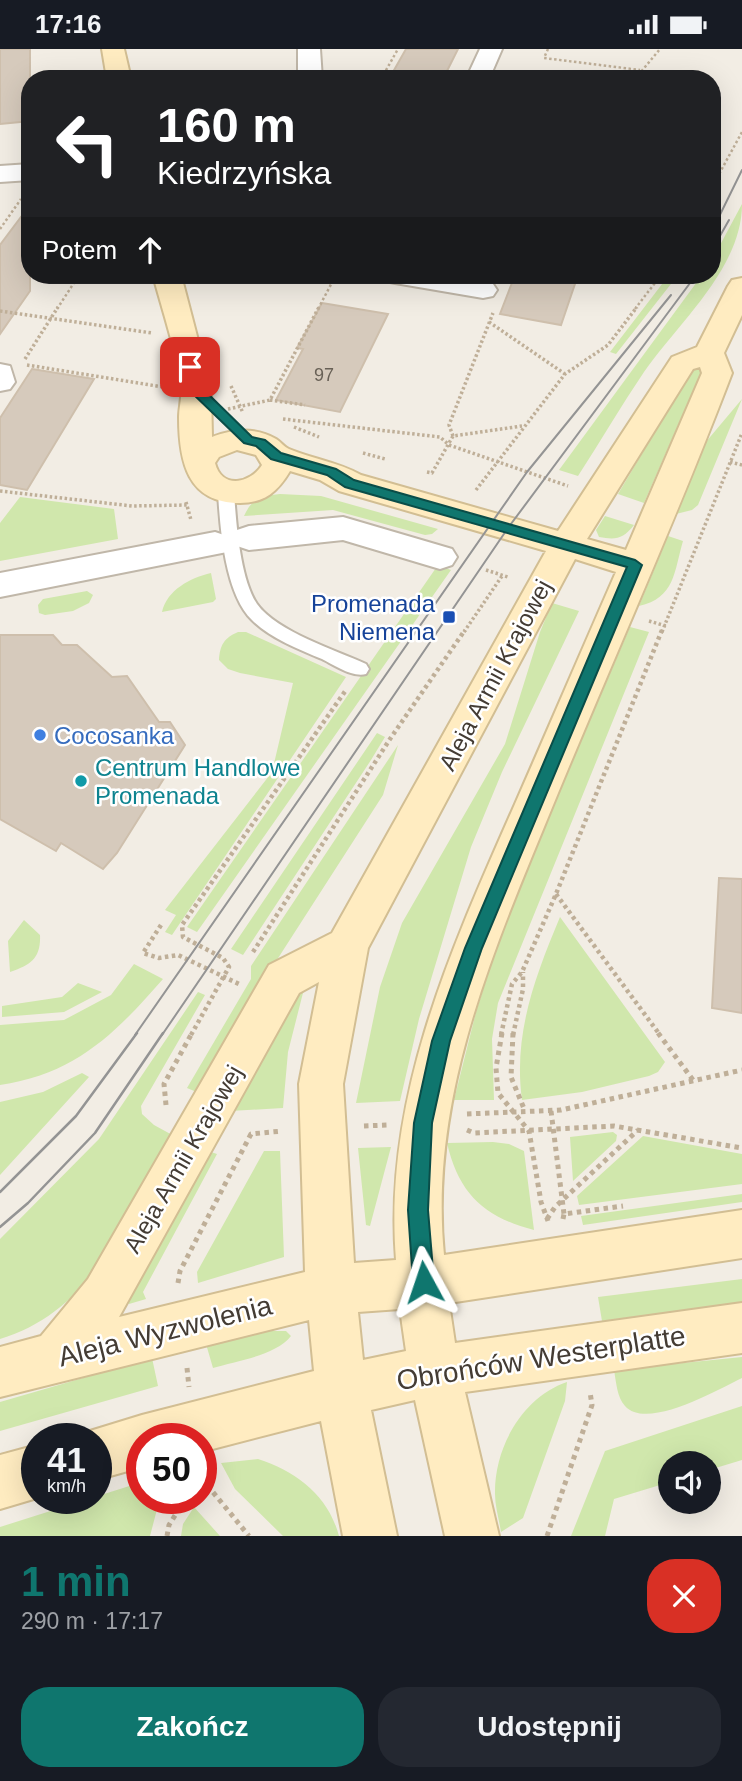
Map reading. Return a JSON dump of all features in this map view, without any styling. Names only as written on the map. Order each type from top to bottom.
[{"type":"main road","points":[[113,49],[117,70]]},
{"type":"main road","points":[[169,284],[196,390],[194,418],[200,460],[198,470],[203,480],[242,491],[283,484],[350,483]]},
{"type":"main road","points":[[472,1536],[435,1371],[424,1282],[418,1210],[423,1123],[441,1041],[473,948],[635,565],[687,450],[716,373],[709,353],[742,286]]},
{"type":"main road","name":"Aleja Armii Krajowej","points":[[370,1536],[341,1390],[331,1290],[321,1084],[347,946],[384,874],[481,705],[540,587],[682,363],[709,353]]},
{"type":"main road","points":[[196,390],[248,424],[260,443],[276,456],[331,472],[350,483],[635,565]]},
{"type":"main road","points":[[200,460],[219,443],[248,424]]},
{"type":"main road","points":[[242,491],[275,474],[278,465],[276,456]]},
{"type":"main road","name":"Aleja Armii Krajowej","points":[[57,1357],[105,1296],[284,979],[347,946]]},
{"type":"main road","points":[[331,1290],[424,1282],[742,1234]]},
{"type":"main road","name":"Aleja Wyzwolenia","points":[[0,1373],[331,1290]]},
{"type":"main road","name":"Obrońców Westerplatte","points":[[341,1390],[435,1371],[742,1328]]},
{"type":"main road","points":[[213,1423],[341,1390]]},
{"type":"main road","points":[[0,1482],[21,1476]]},
{"type":"street","points":[[309,49],[310,70]]},
{"type":"street","points":[[481,70],[491,49]]},
{"type":"street","points":[[0,174],[21,173]]},
{"type":"street","points":[[428,284],[488,300]]},
{"type":"street","points":[[0,373],[0,382]]},
{"type":"street","points":[[248,538],[343,529],[440,557]]},
{"type":"street","points":[[0,585],[215,544]]},
{"type":"lane","points":[[242,491],[229,524],[251,609],[276,629],[360,669]]},
{"type":"path","points":[[386,70],[398,49]]},
{"type":"path","points":[[548,49],[544,58],[640,70],[660,49]]},
{"type":"path","points":[[721,170],[742,132]]},
{"type":"path","points":[[0,229],[21,199]]},
{"type":"path","points":[[73,284],[22,364],[164,387]]},
{"type":"path","points":[[270,400],[331,284]]},
{"type":"path","points":[[474,494],[495,462],[565,375],[608,345],[654,284]]},
{"type":"path","points":[[419,469],[432,473],[453,436],[449,425],[489,322],[488,300]]},
{"type":"path","points":[[0,311],[152,333]]},
{"type":"path","points":[[489,322],[565,375]]},
{"type":"path","points":[[227,409],[270,400],[305,405]]},
{"type":"path","points":[[242,409],[248,424]]},
{"type":"path","points":[[275,417],[440,437],[449,445],[568,486]]},
{"type":"path","points":[[281,425],[331,441]]},
{"type":"path","points":[[453,436],[523,426]]},
{"type":"path","points":[[552,1226],[547,1220],[529,1131],[498,1094],[496,1068],[512,984],[522,972],[556,894],[742,433]]},
{"type":"path","points":[[357,450],[394,462]]},
{"type":"path","points":[[730,462],[742,465]]},
{"type":"path","points":[[0,491],[132,506],[187,505]]},
{"type":"path","points":[[486,571],[508,577]]},
{"type":"path","points":[[252,954],[390,739],[502,576]]},
{"type":"path","points":[[167,1098],[164,1084],[226,977],[229,963],[183,937],[182,925],[360,669]]},
{"type":"path","points":[[556,894],[693,1080]]},
{"type":"path","points":[[162,925],[143,953],[159,958],[178,955],[241,985],[243,975]]},
{"type":"path","points":[[522,972],[525,987],[513,1039],[510,1078],[513,1095],[526,1112]]},
{"type":"path","points":[[459,1118],[469,1113],[551,1111],[742,1070]]},
{"type":"path","points":[[551,1111],[564,1213]]},
{"type":"path","points":[[355,1127],[395,1125]]},
{"type":"path","points":[[462,1128],[474,1133],[614,1126],[742,1148]]},
{"type":"path","points":[[547,1220],[563,1200],[638,1130]]},
{"type":"path","points":[[176,1296],[180,1271],[251,1134],[287,1131]]},
{"type":"path","points":[[547,1536],[592,1405],[589,1385]]},
{"type":"path","points":[[217,1496],[249,1536]]},
{"type":"path","points":[[167,1536],[176,1514]]},
{"type":"green space","points":[[742,204],[739,228],[732,250],[721,270],[721,243]]},
{"type":"green space","points":[[662,284],[671,284],[616,354],[610,352]]},
{"type":"green space","points":[[695,284],[712,284],[644,372],[578,476],[559,470]]},
{"type":"green space","points":[[694,366],[703,368],[644,503],[618,494]]},
{"type":"green space","points":[[742,399],[698,505],[692,510],[676,514],[705,443]]},
{"type":"green space","points":[[280,494],[321,496],[438,529],[425,535],[333,510],[244,516],[250,505],[258,499]]},
{"type":"green space","points":[[20,497],[114,509],[118,539],[0,561],[0,523]]},
{"type":"green space","points":[[605,516],[634,525],[619,537],[599,537],[596,530]]},
{"type":"green space","points":[[668,536],[683,541],[675,573],[660,597],[639,606]]},
{"type":"green space","points":[[438,565],[451,570],[197,932],[187,927]]},
{"type":"green space","points":[[211,573],[216,599],[213,602],[162,612],[169,597],[180,586]]},
{"type":"green space","points":[[87,591],[93,595],[89,603],[73,611],[45,615],[39,613],[38,605],[43,599]]},
{"type":"green space","points":[[552,603],[579,611],[502,772],[471,847],[419,1019],[400,1101],[356,1103],[380,987],[402,923],[505,744],[540,632]]},
{"type":"green space","points":[[630,627],[649,632],[498,1003],[492,1039],[494,1100],[454,1100],[476,1012],[508,911]]},
{"type":"green space","points":[[238,632],[246,632],[346,677],[172,935],[165,932],[176,915],[165,910],[272,772],[293,683],[228,669],[219,660],[220,650],[229,637]]},
{"type":"green space","points":[[377,733],[385,737],[243,955],[231,949]]},
{"type":"green space","points":[[398,745],[383,795],[264,980],[199,1093],[187,1088],[251,979],[251,966]]},
{"type":"green space","points":[[560,917],[665,1062],[658,1072],[649,1076],[582,1092],[522,1100],[520,1076],[523,1029],[542,962]]},
{"type":"green space","points":[[24,920],[40,935],[39,950],[24,967],[10,972],[8,941]]},
{"type":"green space","points":[[134,964],[163,979],[110,1034],[92,1049],[50,1072],[0,1085],[0,1025],[64,1020],[111,995]]},
{"type":"green space","points":[[301,979],[306,981],[288,1052],[283,1108],[230,1111]]},
{"type":"green space","points":[[78,983],[102,992],[64,1012],[2,1017],[2,1006],[62,997]]},
{"type":"green space","points":[[198,992],[205,995],[141,1106],[142,1114],[154,1125],[176,1137],[143,1198],[106,1257],[61,1307],[33,1325],[0,1339],[0,1239],[99,1139]]},
{"type":"green space","points":[[82,1073],[89,1077],[0,1175],[0,1102],[43,1092]]},
{"type":"green space","points":[[613,1132],[617,1135],[616,1141],[573,1181],[570,1137]]},
{"type":"green space","points":[[643,1136],[742,1154],[742,1184],[579,1205],[577,1196]]},
{"type":"green space","points":[[447,1143],[509,1144],[524,1151],[534,1230],[501,1218],[476,1201],[459,1176]]},
{"type":"green space","points":[[391,1147],[370,1226],[366,1225],[358,1148]]},
{"type":"green space","points":[[208,1151],[217,1154],[143,1292],[146,1299],[129,1304],[128,1299]]},
{"type":"green space","points":[[264,1151],[280,1151],[284,1257],[198,1283],[197,1272]]},
{"type":"green space","points":[[742,1194],[742,1202],[583,1225],[581,1216]]},
{"type":"green space","points":[[742,1279],[742,1302],[602,1321],[598,1297]]},
{"type":"green space","points":[[269,1331],[286,1331],[291,1336],[265,1353],[213,1368],[206,1344]]},
{"type":"green space","points":[[742,1357],[742,1378],[683,1405],[649,1414],[635,1412],[622,1403],[614,1370]]},
{"type":"green space","points":[[152,1358],[158,1386],[0,1431],[0,1402]]},
{"type":"green space","points":[[567,1382],[565,1401],[523,1518],[501,1532],[496,1508],[496,1476],[506,1442],[514,1426],[537,1399]]},
{"type":"green space","points":[[742,1406],[742,1460],[721,1466],[721,1451],[658,1451],[658,1486],[614,1499],[605,1536],[571,1536],[605,1451]]},
{"type":"green space","points":[[258,1459],[286,1471],[309,1487],[327,1509],[339,1536],[283,1536],[235,1489],[221,1463]]},
{"type":"green space","points":[[126,1487],[126,1514],[156,1514],[150,1536],[0,1536],[0,1527],[41,1514],[112,1514],[112,1492]]},
{"type":"green space","points":[[189,1514],[200,1514],[220,1536],[181,1536],[183,1524]]},
{"type":"building","points":[[0,49],[30,49],[30,70],[21,70],[21,122],[0,124]]},
{"type":"building","points":[[406,49],[458,49],[448,70],[394,70]]},
{"type":"building","points":[[21,217],[21,284],[30,284],[30,291],[0,334],[0,245]]},
{"type":"building","points":[[512,284],[575,284],[561,325],[500,314]]},
{"type":"building","points":[[322,303],[388,314],[340,412],[276,400],[303,349],[297,348]]},
{"type":"building","points":[[32,369],[94,379],[27,490],[0,485],[0,418]]},
{"type":"building","name":"Centrum Handlowe Promenada","points":[[0,635],[53,635],[62,645],[77,645],[112,677],[127,676],[159,722],[170,722],[185,745],[117,853],[103,869],[61,843],[56,851],[0,819]]},
{"type":"building","points":[[719,878],[742,879],[742,1013],[712,1008]]},
{"type":"tram line","points":[[721,213],[742,170]]},
{"type":"tram line","points":[[721,234],[729,220]]},
{"type":"tram line","points":[[162,1035],[508,528],[689,284]]},
{"type":"tram line","points":[[135,1035],[527,472],[671,295]]},
{"type":"tram line","points":[[0,1192],[76,1116],[137,1033]]},
{"type":"tram line","points":[[0,1227],[28,1203],[95,1133],[163,1033]]},
{"type":"place","name":"Promenada Niemena","points":[[449,617]]},
{"type":"place","name":"Cocosanka","points":[[40,735]]},
{"type":"place","name":"Centrum Handlowe Promenada","points":[[81,781]]},
{"type":"route","points":[[190,367],[196,390],[219,411],[226,422],[248,440],[260,443],[276,456],[331,472],[350,483],[635,565],[473,948],[441,1041],[423,1123],[418,1210],[424,1282]]}]
